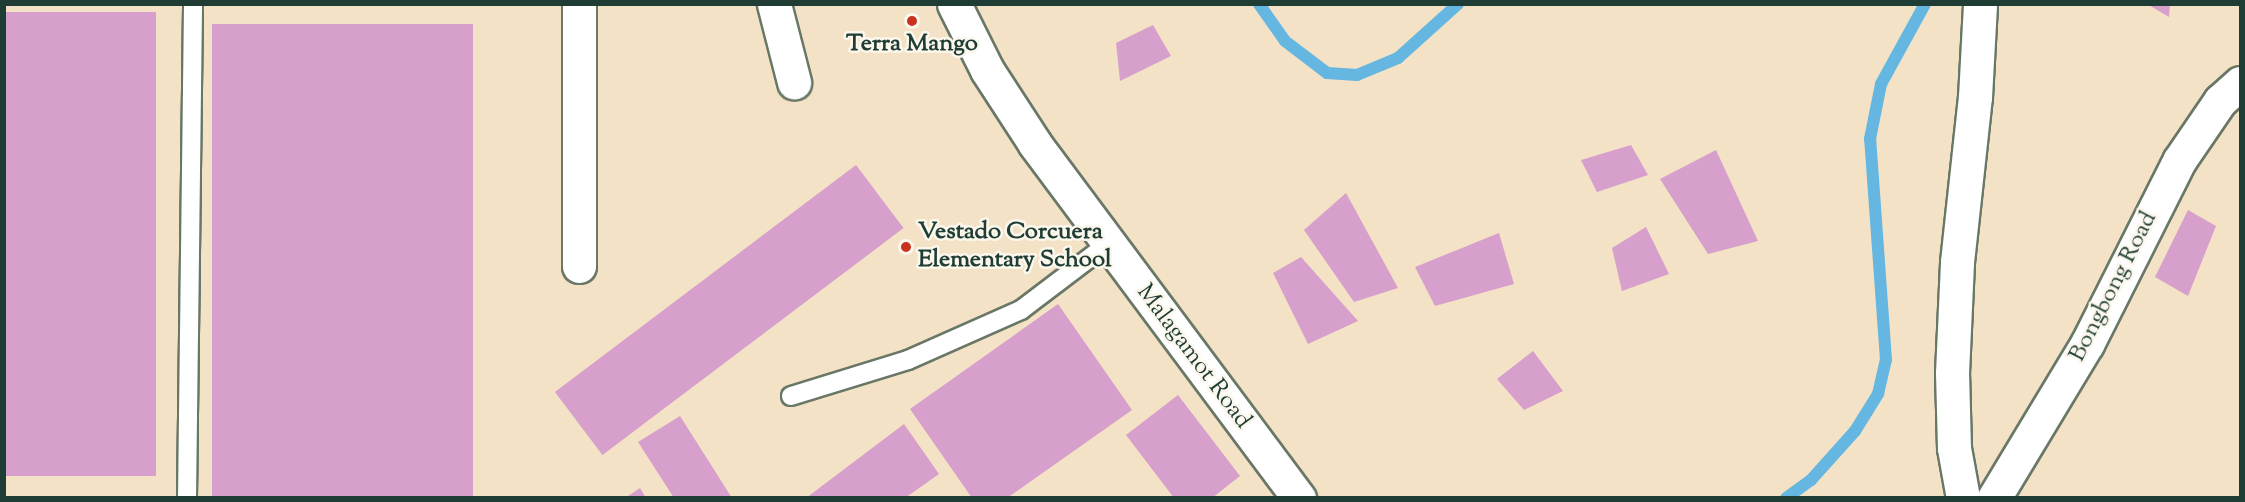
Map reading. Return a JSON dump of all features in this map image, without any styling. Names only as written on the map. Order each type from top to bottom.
[{"type":"street","points":[[579,4],[579,266]]},
{"type":"street","points":[[774,4],[794,82]]},
{"type":"street","name":"Malagamot Road","points":[[954,4],[987,70],[1035,144],[1299,498]]},
{"type":"street","points":[[1963,498],[1954,447],[1952,373],[1957,261],[1975,97],[1980,4]]},
{"type":"street","name":"Bongbong Road","points":[[1994,498],[2087,344],[2179,161],[2220,101],[2241,83]]},
{"type":"lane","points":[[187,498],[193,4]]},
{"type":"lane","points":[[791,396],[908,360],[1021,310],[1108,244]]},
{"type":"building","points":[[2147,4],[2170,4],[2169,17]]},
{"type":"building","points":[[4,12],[156,12],[156,476],[4,476]]},
{"type":"building","points":[[212,24],[473,24],[473,498],[212,498]]},
{"type":"building","points":[[1153,25],[1171,56],[1120,81],[1116,43]]},
{"type":"building","points":[[1631,145],[1648,175],[1597,192],[1581,160]]},
{"type":"building","points":[[1716,150],[1758,241],[1708,254],[1660,179]]},
{"type":"building","points":[[856,165],[904,228],[602,455],[555,392]]},
{"type":"building","points":[[1346,193],[1398,288],[1354,302],[1304,230]]},
{"type":"building","points":[[2188,210],[2216,226],[2188,296],[2155,277]]},
{"type":"building","points":[[1646,227],[1669,274],[1622,291],[1612,248]]},
{"type":"building","points":[[1499,233],[1514,284],[1435,306],[1415,267]]},
{"type":"building","points":[[1301,257],[1358,321],[1308,344],[1273,273]]},
{"type":"building","points":[[1058,304],[1132,410],[1007,498],[972,498],[910,409]]},
{"type":"building","points":[[1533,351],[1563,391],[1524,410],[1497,379]]},
{"type":"building","points":[[1178,395],[1240,476],[1212,498],[1174,498],[1126,435]]},
{"type":"building","points":[[680,416],[732,498],[674,498],[638,442]]},
{"type":"building","points":[[904,424],[939,474],[905,498],[806,498]]},
{"type":"building","points":[[640,488],[646,498],[625,498]]},
{"type":"waterway","points":[[1259,4],[1285,41],[1327,73],[1357,75],[1398,58],[1458,4]]},
{"type":"waterway","points":[[1786,498],[1811,480],[1855,431],[1878,394],[1886,360],[1870,139],[1881,84],[1925,4]]},
{"type":"place","name":"Terra Mango","points":[[912,21]]},
{"type":"place","name":"Vestado Corcuera Elementary School","points":[[906,247]]}]
